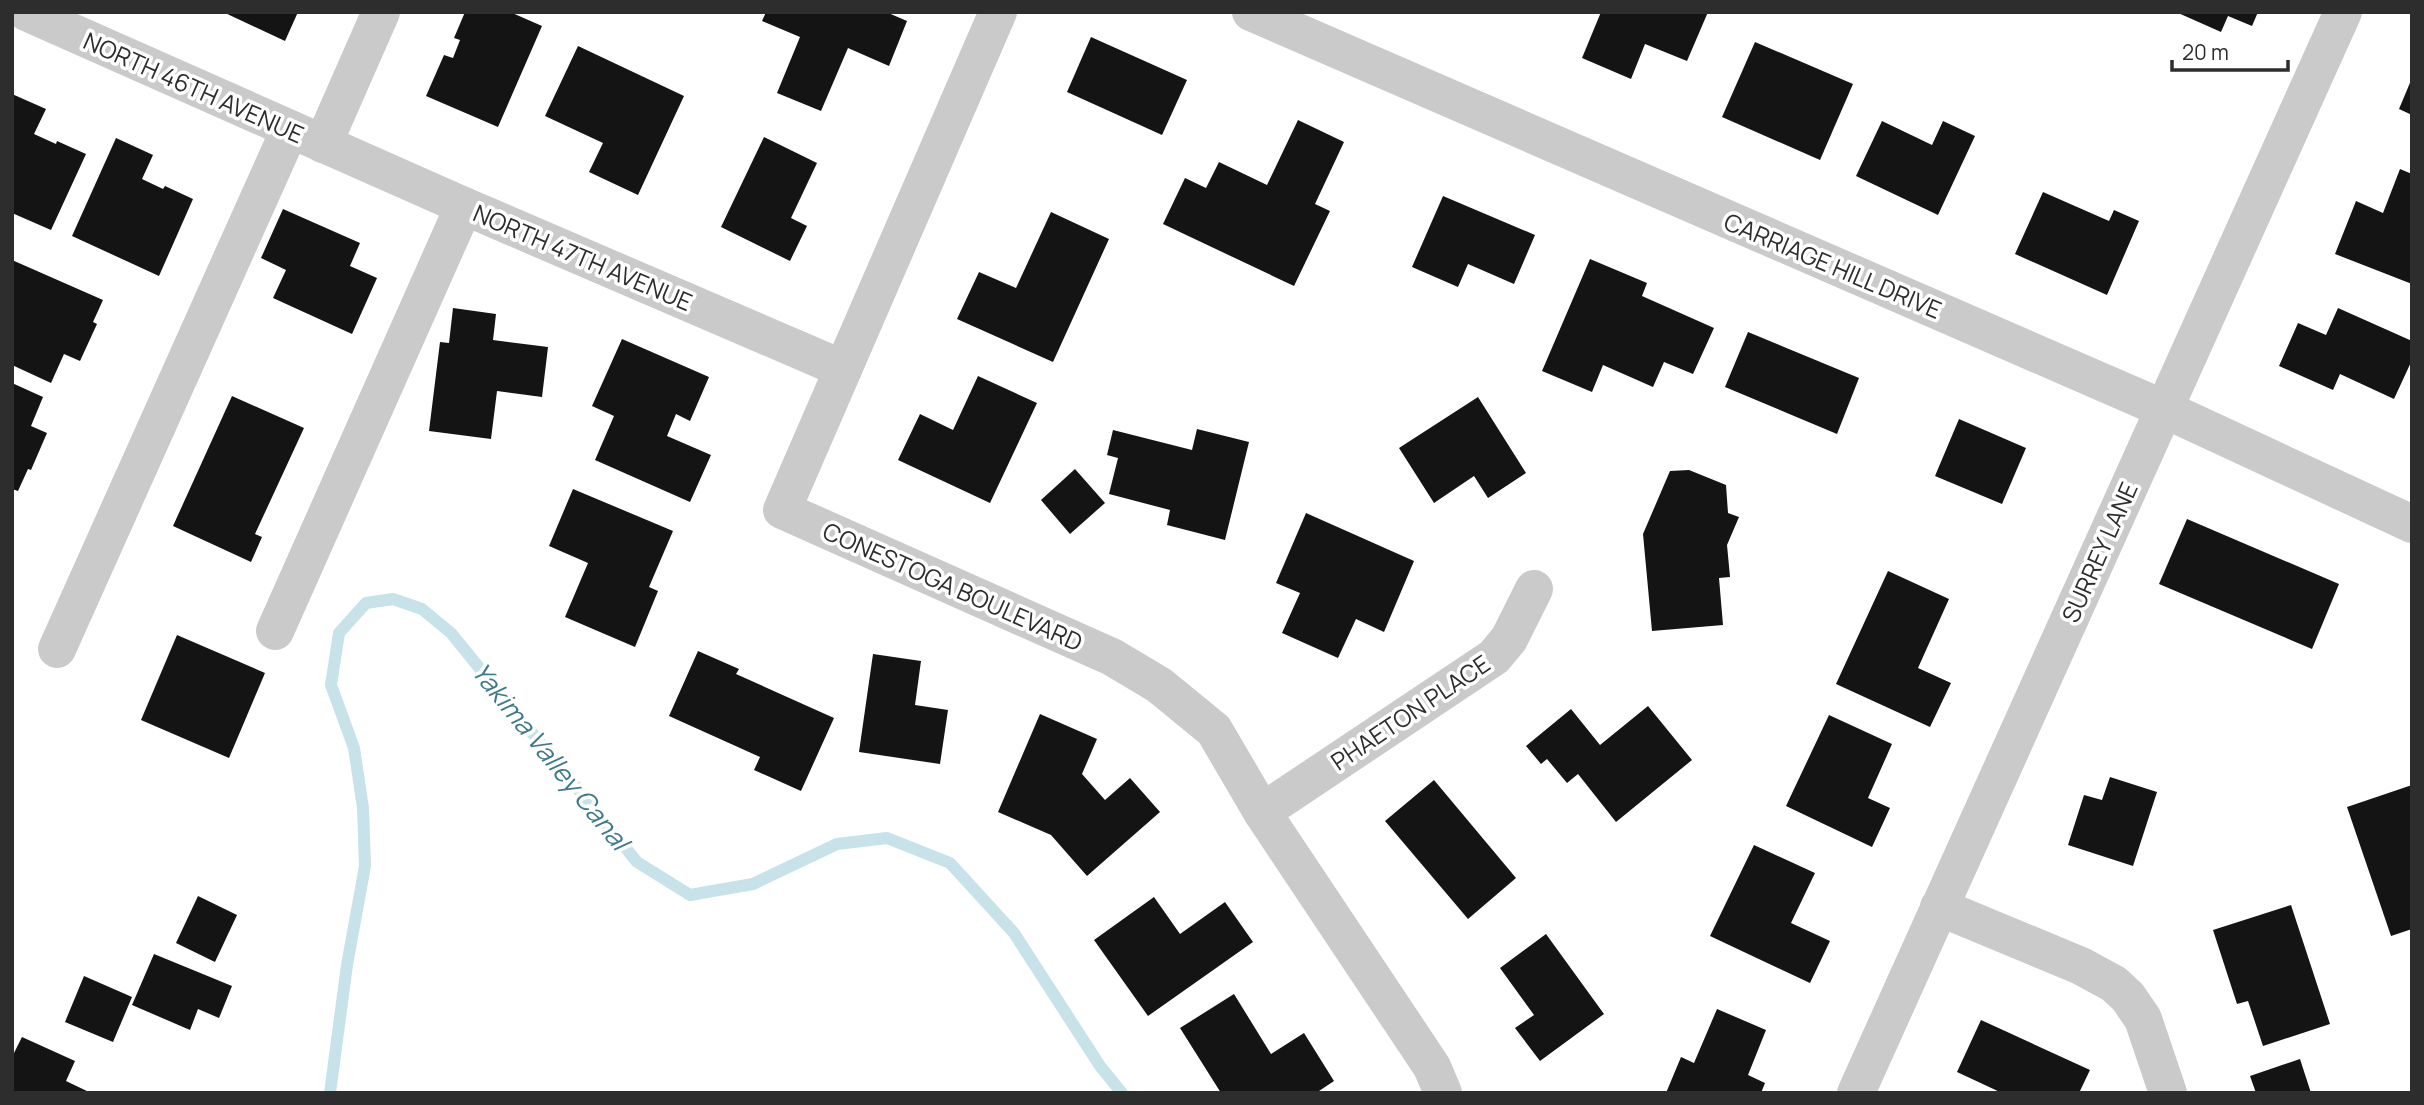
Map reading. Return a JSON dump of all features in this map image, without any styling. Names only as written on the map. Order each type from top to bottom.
[{"type":"street","name":"NORTH 46TH AVENUE","points":[[26,12],[307,136]]},
{"type":"street","points":[[57,649],[307,136],[381,12]]},
{"type":"street","name":"CONESTOGA BOULEVARD","points":[[998,12],[782,510],[1112,657],[1158,685],[1214,730],[1262,812],[1432,1067],[1443,1093]]},
{"type":"street","name":"CARRIAGE HILL DRIVE","points":[[1251,12],[2164,409],[2412,524]]},
{"type":"street","name":"SURREY LANE","points":[[1856,1093],[2343,12]]},
{"type":"street","name":"NORTH 47TH AVENUE","points":[[307,136],[844,369]]},
{"type":"street","points":[[275,631],[464,206]]},
{"type":"street","name":"PHAETON PLACE","points":[[1262,812],[1494,657],[1509,639],[1534,589]]},
{"type":"street","points":[[1939,907],[2081,966],[2114,984],[2143,1019],[2168,1093]]},
{"type":"building","points":[[223,12],[298,12],[285,41]]},
{"type":"building","points":[[465,12],[510,12],[542,26],[498,127],[426,96],[444,55],[453,58],[460,40],[454,38]]},
{"type":"building","points":[[766,12],[886,12],[907,21],[889,66],[848,48],[821,111],[777,93],[800,37],[762,21]]},
{"type":"building","points":[[1601,12],[1708,12],[1687,61],[1645,44],[1631,79],[1582,58]]},
{"type":"building","points":[[2176,12],[2258,12],[2252,26],[2228,16],[2221,32]]},
{"type":"building","points":[[1091,37],[1187,80],[1162,135],[1067,92]]},
{"type":"building","points":[[1755,42],[1853,84],[1820,160],[1722,117]]},
{"type":"building","points":[[578,46],[684,96],[638,195],[589,172],[603,143],[545,116]]},
{"type":"building","points":[[2412,78],[2412,115],[2399,109]]},
{"type":"building","points":[[12,94],[46,109],[34,134],[86,154],[51,230],[12,213]]},
{"type":"building","points":[[1298,120],[1344,142],[1315,204],[1330,211],[1294,286],[1163,224],[1185,178],[1206,188],[1219,162],[1267,185]]},
{"type":"building","points":[[1882,121],[1932,145],[1943,121],[1975,136],[1938,215],[1856,176]]},
{"type":"building","points":[[764,137],[817,163],[791,218],[807,226],[790,261],[721,227]]},
{"type":"building","points":[[116,138],[153,155],[142,179],[193,199],[159,276],[72,236]]},
{"type":"building","points":[[2400,169],[2412,174],[2412,284],[2335,254],[2356,201],[2383,213]]},
{"type":"building","points":[[2043,192],[2109,221],[2114,210],[2139,221],[2107,295],[2015,254]]},
{"type":"building","points":[[1443,196],[1535,235],[1514,284],[1468,264],[1458,287],[1412,267]]},
{"type":"building","points":[[283,209],[360,243],[350,266],[377,278],[352,334],[273,298],[286,270],[261,258]]},
{"type":"building","points":[[1051,212],[1109,239],[1053,362],[957,319],[979,272],[1016,288]]},
{"type":"building","points":[[1590,259],[1647,283],[1642,296],[1714,328],[1693,374],[1664,362],[1653,387],[1603,365],[1592,392],[1542,371]]},
{"type":"building","points":[[12,260],[103,300],[93,322],[97,324],[80,361],[64,354],[51,383],[12,365]]},
{"type":"building","points":[[453,308],[496,314],[493,340],[548,347],[542,397],[497,391],[491,439],[429,431],[440,342],[449,343]]},
{"type":"building","points":[[2338,308],[2412,341],[2412,360],[2394,399],[2340,374],[2333,390],[2279,366],[2298,323],[2326,335]]},
{"type":"building","points":[[1748,332],[1859,378],[1837,434],[1725,387]]},
{"type":"building","points":[[622,339],[709,377],[690,421],[676,414],[667,436],[711,455],[690,502],[595,460],[614,416],[592,406]]},
{"type":"building","points":[[978,376],[1037,403],[990,503],[898,460],[920,414],[953,430]]},
{"type":"building","points":[[12,383],[43,397],[31,426],[47,433],[31,470],[28,469],[18,491],[12,489]]},
{"type":"building","points":[[232,396],[304,428],[255,534],[262,537],[251,562],[173,526]]},
{"type":"building","points":[[1478,397],[1526,473],[1488,498],[1474,476],[1434,503],[1399,448]]},
{"type":"building","points":[[1959,419],[2026,448],[2002,504],[1935,476]]},
{"type":"building","points":[[1197,429],[1249,442],[1225,540],[1167,525],[1170,510],[1109,494],[1118,458],[1107,455],[1113,430],[1192,450]]},
{"type":"building","points":[[1075,469],[1105,503],[1070,534],[1041,500]]},
{"type":"building","points":[[1689,470],[1726,485],[1728,513],[1739,517],[1727,545],[1730,577],[1719,578],[1723,625],[1652,631],[1643,534],[1670,471]]},
{"type":"building","points":[[573,489],[673,531],[649,587],[658,591],[635,647],[565,617],[588,563],[549,546]]},
{"type":"building","points":[[1306,513],[1414,561],[1384,632],[1356,619],[1338,658],[1282,633],[1300,593],[1276,583]]},
{"type":"building","points":[[2187,519],[2339,584],[2312,649],[2159,584]]},
{"type":"building","points":[[1888,571],[1949,599],[1918,668],[1951,683],[1930,727],[1836,684]]},
{"type":"building","points":[[177,635],[265,673],[229,758],[141,720]]},
{"type":"building","points":[[698,651],[739,669],[736,674],[834,718],[801,791],[754,770],[760,757],[669,716]]},
{"type":"building","points":[[873,654],[921,661],[915,705],[948,710],[940,764],[859,752]]},
{"type":"building","points":[[1648,706],[1692,760],[1616,822],[1578,774],[1567,783],[1547,759],[1541,764],[1526,746],[1571,709],[1600,745]]},
{"type":"building","points":[[1040,714],[1097,739],[1082,774],[1105,800],[1130,778],[1160,812],[1087,876],[1051,835],[998,812]]},
{"type":"building","points":[[1829,715],[1892,744],[1868,798],[1890,808],[1872,847],[1786,806]]},
{"type":"building","points":[[2110,777],[2157,792],[2133,866],[2068,845],[2084,795],[2102,800]]},
{"type":"building","points":[[1434,780],[1516,878],[1468,919],[1385,821]]},
{"type":"building","points":[[2412,785],[2412,929],[2391,936],[2347,807]]},
{"type":"building","points":[[1754,845],[1815,873],[1791,923],[1830,941],[1810,983],[1710,936]]},
{"type":"building","points":[[198,896],[237,915],[215,962],[176,943]]},
{"type":"building","points":[[1154,897],[1180,934],[1225,902],[1253,942],[1148,1016],[1094,940]]},
{"type":"building","points":[[2291,905],[2330,1024],[2263,1046],[2248,1001],[2237,1004],[2213,930]]},
{"type":"building","points":[[1546,934],[1604,1014],[1540,1061],[1515,1028],[1534,1015],[1500,968]]},
{"type":"building","points":[[154,954],[232,986],[219,1018],[198,1009],[190,1030],[132,1005]]},
{"type":"building","points":[[84,976],[132,997],[113,1042],[65,1022]]},
{"type":"building","points":[[1234,994],[1271,1054],[1304,1033],[1334,1081],[1316,1093],[1221,1093],[1180,1028]]},
{"type":"building","points":[[1717,1009],[1766,1030],[1748,1075],[1765,1083],[1761,1093],[1666,1093],[1681,1057],[1694,1063]]},
{"type":"building","points":[[1981,1020],[2090,1070],[2079,1093],[2002,1093],[1957,1072]]},
{"type":"building","points":[[22,1037],[75,1061],[66,1081],[91,1093],[12,1093],[12,1057]]},
{"type":"building","points":[[2300,1059],[2311,1093],[2256,1093],[2250,1076]]},
{"type":"waterway","name":"Yakima Valley Canal","points":[[330,1093],[347,965],[365,866],[363,808],[354,748],[331,685],[339,633],[366,603],[393,599],[422,609],[451,633],[637,862],[690,895],[753,884],[837,844],[887,838],[950,863],[1014,933],[1100,1066],[1122,1093]]}]
